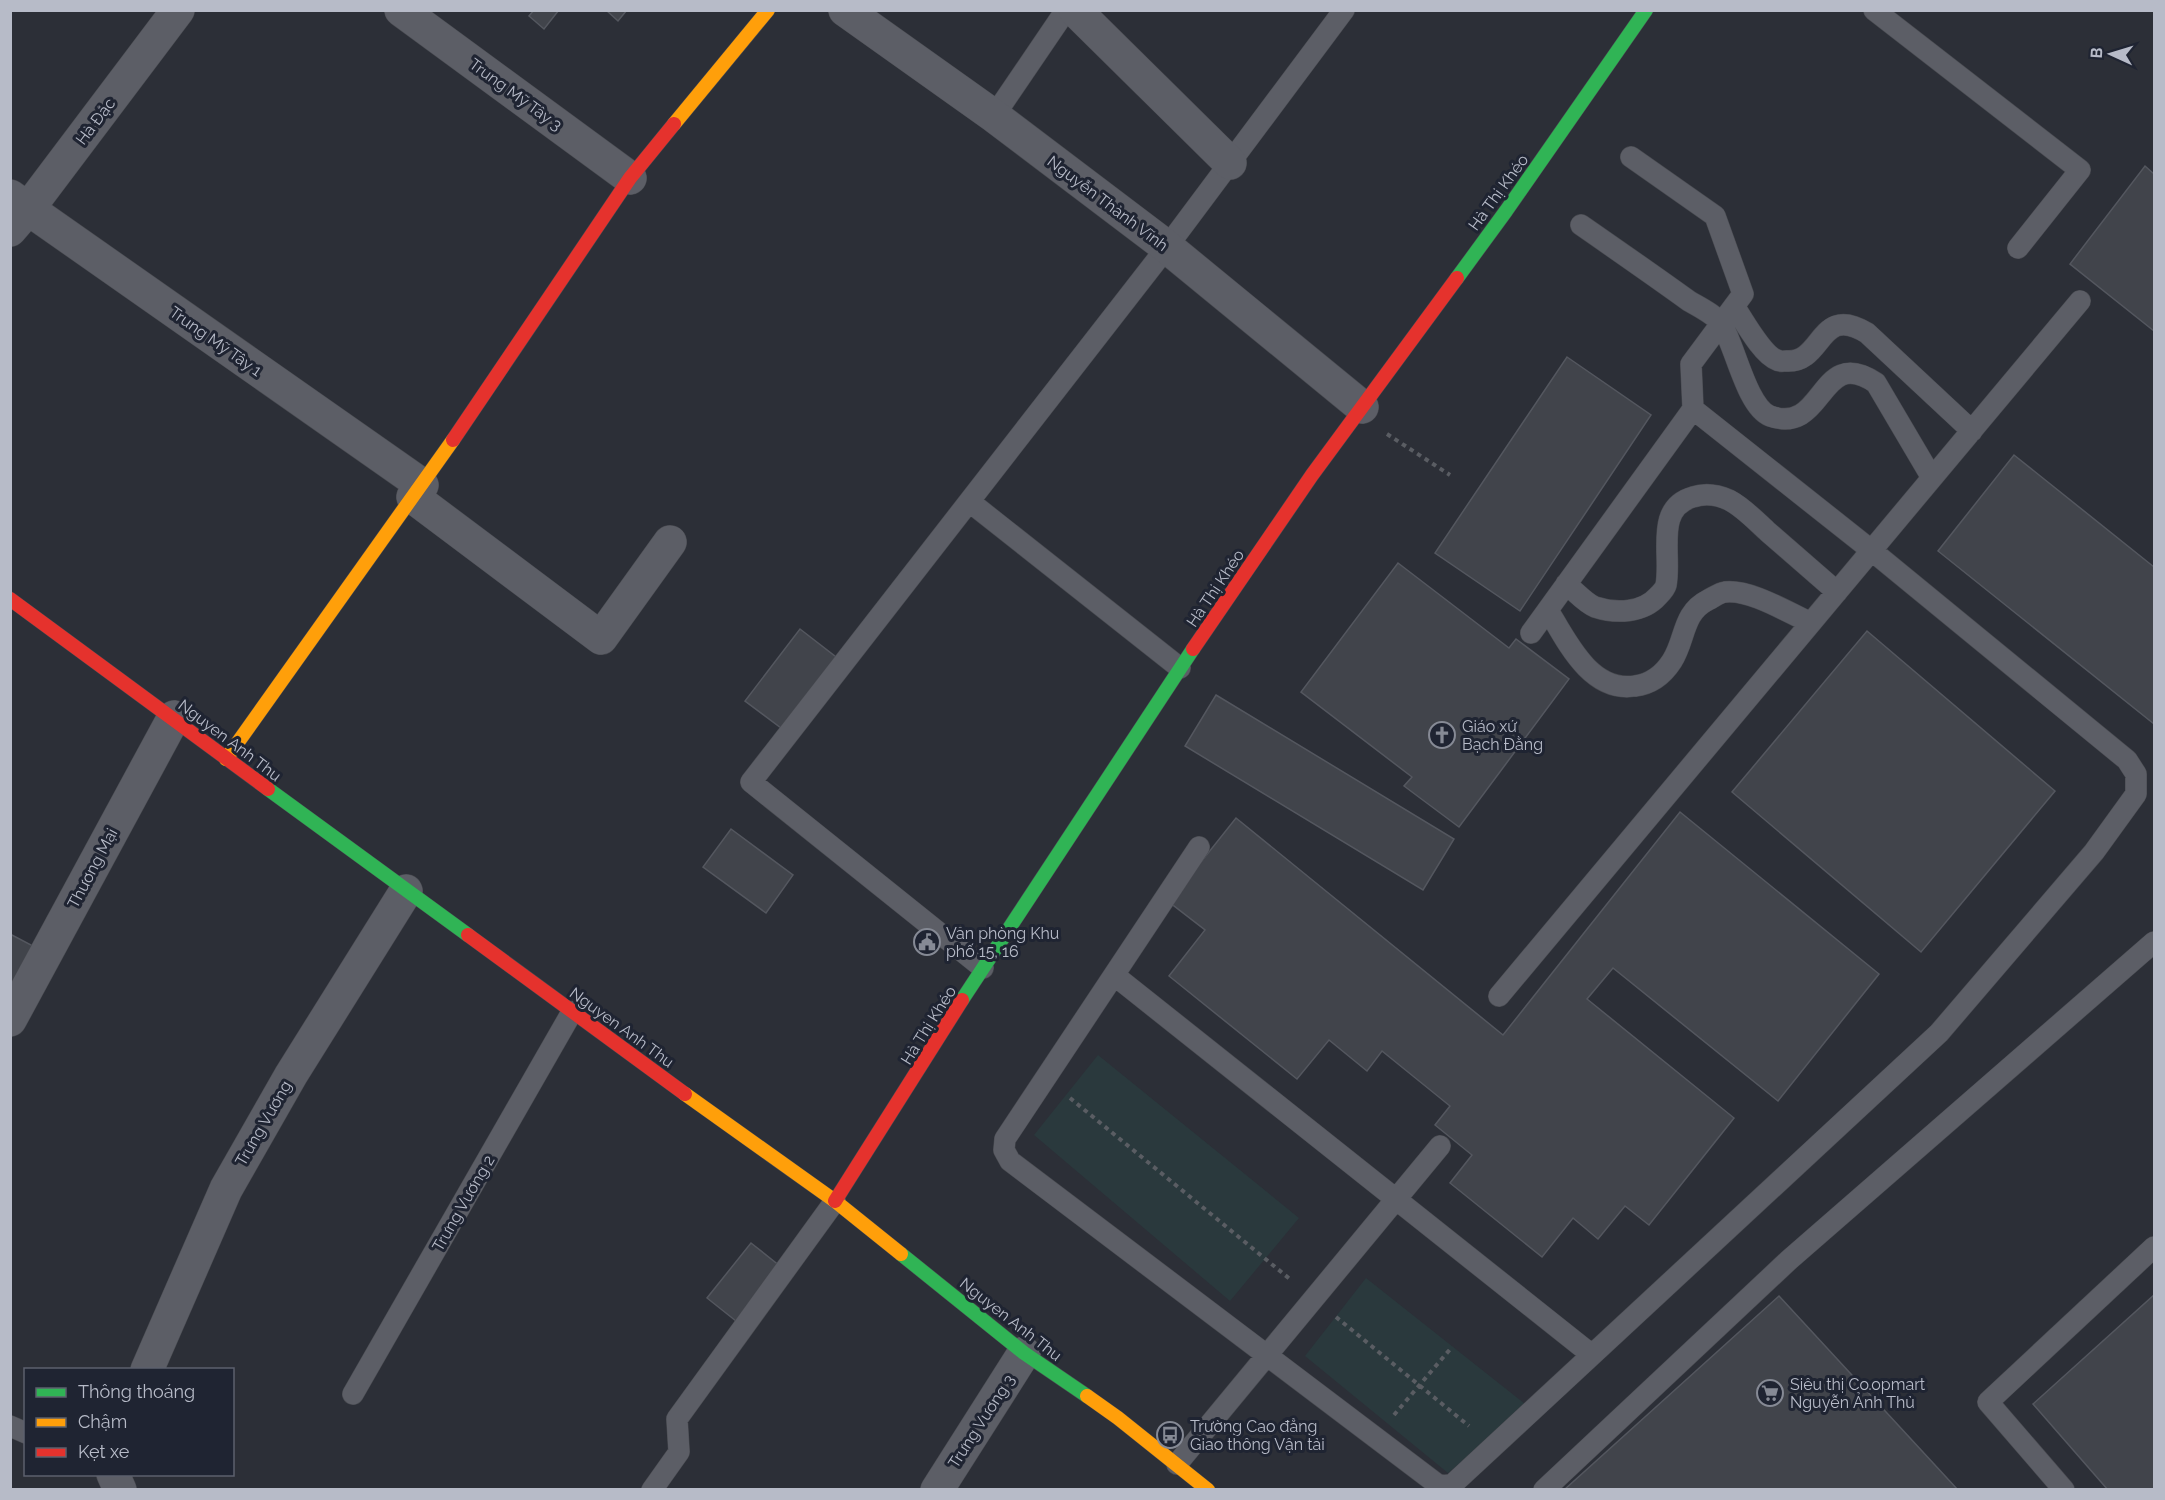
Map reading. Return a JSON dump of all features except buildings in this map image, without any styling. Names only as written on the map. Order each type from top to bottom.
[{"type":"street","name":"Hà Đặc","points":[[16,212],[178,10]]},
{"type":"street","name":"Trung Mỹ Tây 3","points":[[401,10],[630,178]]},
{"type":"street","points":[[226,759],[417,491],[630,178],[768,10]]},
{"type":"street","name":"Nguyễn Thành Vĩnh","points":[[845,10],[994,116],[1167,247],[1359,411]]},
{"type":"street","points":[[1076,10],[1230,163]]},
{"type":"street","name":"Hà Thị Khéo","points":[[836,1201],[983,968],[1180,669],[1312,475],[1506,211],[1646,10]]},
{"type":"street","name":"Trung Mỹ Tây 1","points":[[16,212],[417,491],[601,638],[670,542]]},
{"type":"street","name":"Nguyen Anh Thu","points":[[10,598],[174,717],[226,759],[406,891],[836,1201],[1024,1353],[1119,1418],[1208,1490]]},
{"type":"street","name":"Thương Mại","points":[[10,1020],[174,717]]},
{"type":"street","name":"Trưng Vương","points":[[148,1368],[226,1189],[291,1075],[406,891]]},
{"type":"street","name":"Trưng Vương 3","points":[[937,1490],[1024,1353]]},
{"type":"street","points":[[114,1476],[120,1490]]},
{"type":"lane","points":[[994,116],[1065,10]]},
{"type":"lane","points":[[983,968],[751,782],[1167,247],[1344,10]]},
{"type":"lane","points":[[1874,10],[2080,170],[2018,248]]},
{"type":"lane","points":[[1531,633],[1693,409],[1691,364],[1743,294],[1715,216],[1631,157]]},
{"type":"lane","points":[[1581,225],[1727,315],[1776,360],[1791,361],[1806,357],[1825,332],[1839,325],[1854,325],[1867,333],[1972,431]]},
{"type":"lane","points":[[1499,996],[2080,302]]},
{"type":"lane","points":[[1727,315],[1749,390],[1767,415],[1781,419],[1798,418],[1809,410],[1825,387],[1837,376],[1848,373],[1866,376],[1876,383],[1932,478]]},
{"type":"lane","points":[[1199,847],[1005,1139],[1004,1150],[1010,1161],[1437,1484],[1454,1483],[1940,1033],[2094,852],[2136,794],[2136,774],[2127,760],[1871,550],[1693,409]]},
{"type":"lane","points":[[1566,584],[1593,606],[1616,611],[1636,610],[1654,600],[1665,588],[1668,566],[1668,523],[1672,511],[1682,500],[1713,495],[1730,501],[1748,514],[1837,592]]},
{"type":"lane","points":[[970,502],[1180,669]]},
{"type":"lane","points":[[1548,610],[1564,638],[1585,667],[1601,681],[1623,688],[1646,684],[1662,674],[1672,660],[1689,618],[1702,603],[1723,592],[1742,592],[1811,623]]},
{"type":"lane","points":[[1544,1490],[1789,1260],[2154,942]]},
{"type":"lane","points":[[1114,975],[1592,1355]]},
{"type":"lane","name":"Trưng Vương 2","points":[[353,1394],[572,1012]]},
{"type":"lane","points":[[1177,1464],[1440,1146]]},
{"type":"lane","points":[[652,1490],[679,1452],[677,1419],[836,1201]]},
{"type":"lane","points":[[2064,1490],[1988,1402],[2154,1248]]},
{"type":"lane","points":[[10,1426],[24,1432]]},
{"type":"path","points":[[1359,411],[1450,475]]},
{"type":"path","points":[[1046,1078],[1493,1446]]},
{"type":"path","points":[[1375,1436],[1452,1347]]},
{"type":"shaded area","points":[[1098,1055],[1299,1218],[1230,1301],[1034,1135]]},
{"type":"shaded area","points":[[1366,1278],[1529,1407],[1448,1473],[1305,1356]]},
{"type":"traffic: fast","points":[[1457,278],[1646,10]]},
{"type":"traffic: fast","points":[[962,1000],[1193,649]]},
{"type":"traffic: fast","points":[[268,789],[468,935]]},
{"type":"traffic: fast","points":[[901,1254],[1024,1353],[1087,1396]]},
{"type":"traffic: slow","points":[[674,124],[768,10]]},
{"type":"traffic: slow","points":[[226,759],[453,440]]},
{"type":"traffic: slow","points":[[685,1094],[835,1201],[901,1254]]},
{"type":"traffic: slow","points":[[1087,1396],[1208,1490]]},
{"type":"traffic: jam","points":[[453,440],[630,178],[674,124]]},
{"type":"traffic: jam","points":[[1193,649],[1312,475],[1457,278]]},
{"type":"traffic: jam","points":[[10,599],[268,789]]},
{"type":"traffic: jam","points":[[468,935],[685,1094]]},
{"type":"traffic: jam","points":[[835,1201],[962,1000]]},
{"type":"place","name":"Giáo xứ Bạch Đằng","points":[[1442,735]]},
{"type":"place","name":"Văn phòng Khu phố 15, 16","points":[[927,942]]},
{"type":"place","name":"Siêu thị Co.opmart Nguyễn Ảnh Thủ","points":[[1770,1393]]},
{"type":"place","name":"Trường Cao đẳng Giao thông Vận tải","points":[[1170,1435]]}]
